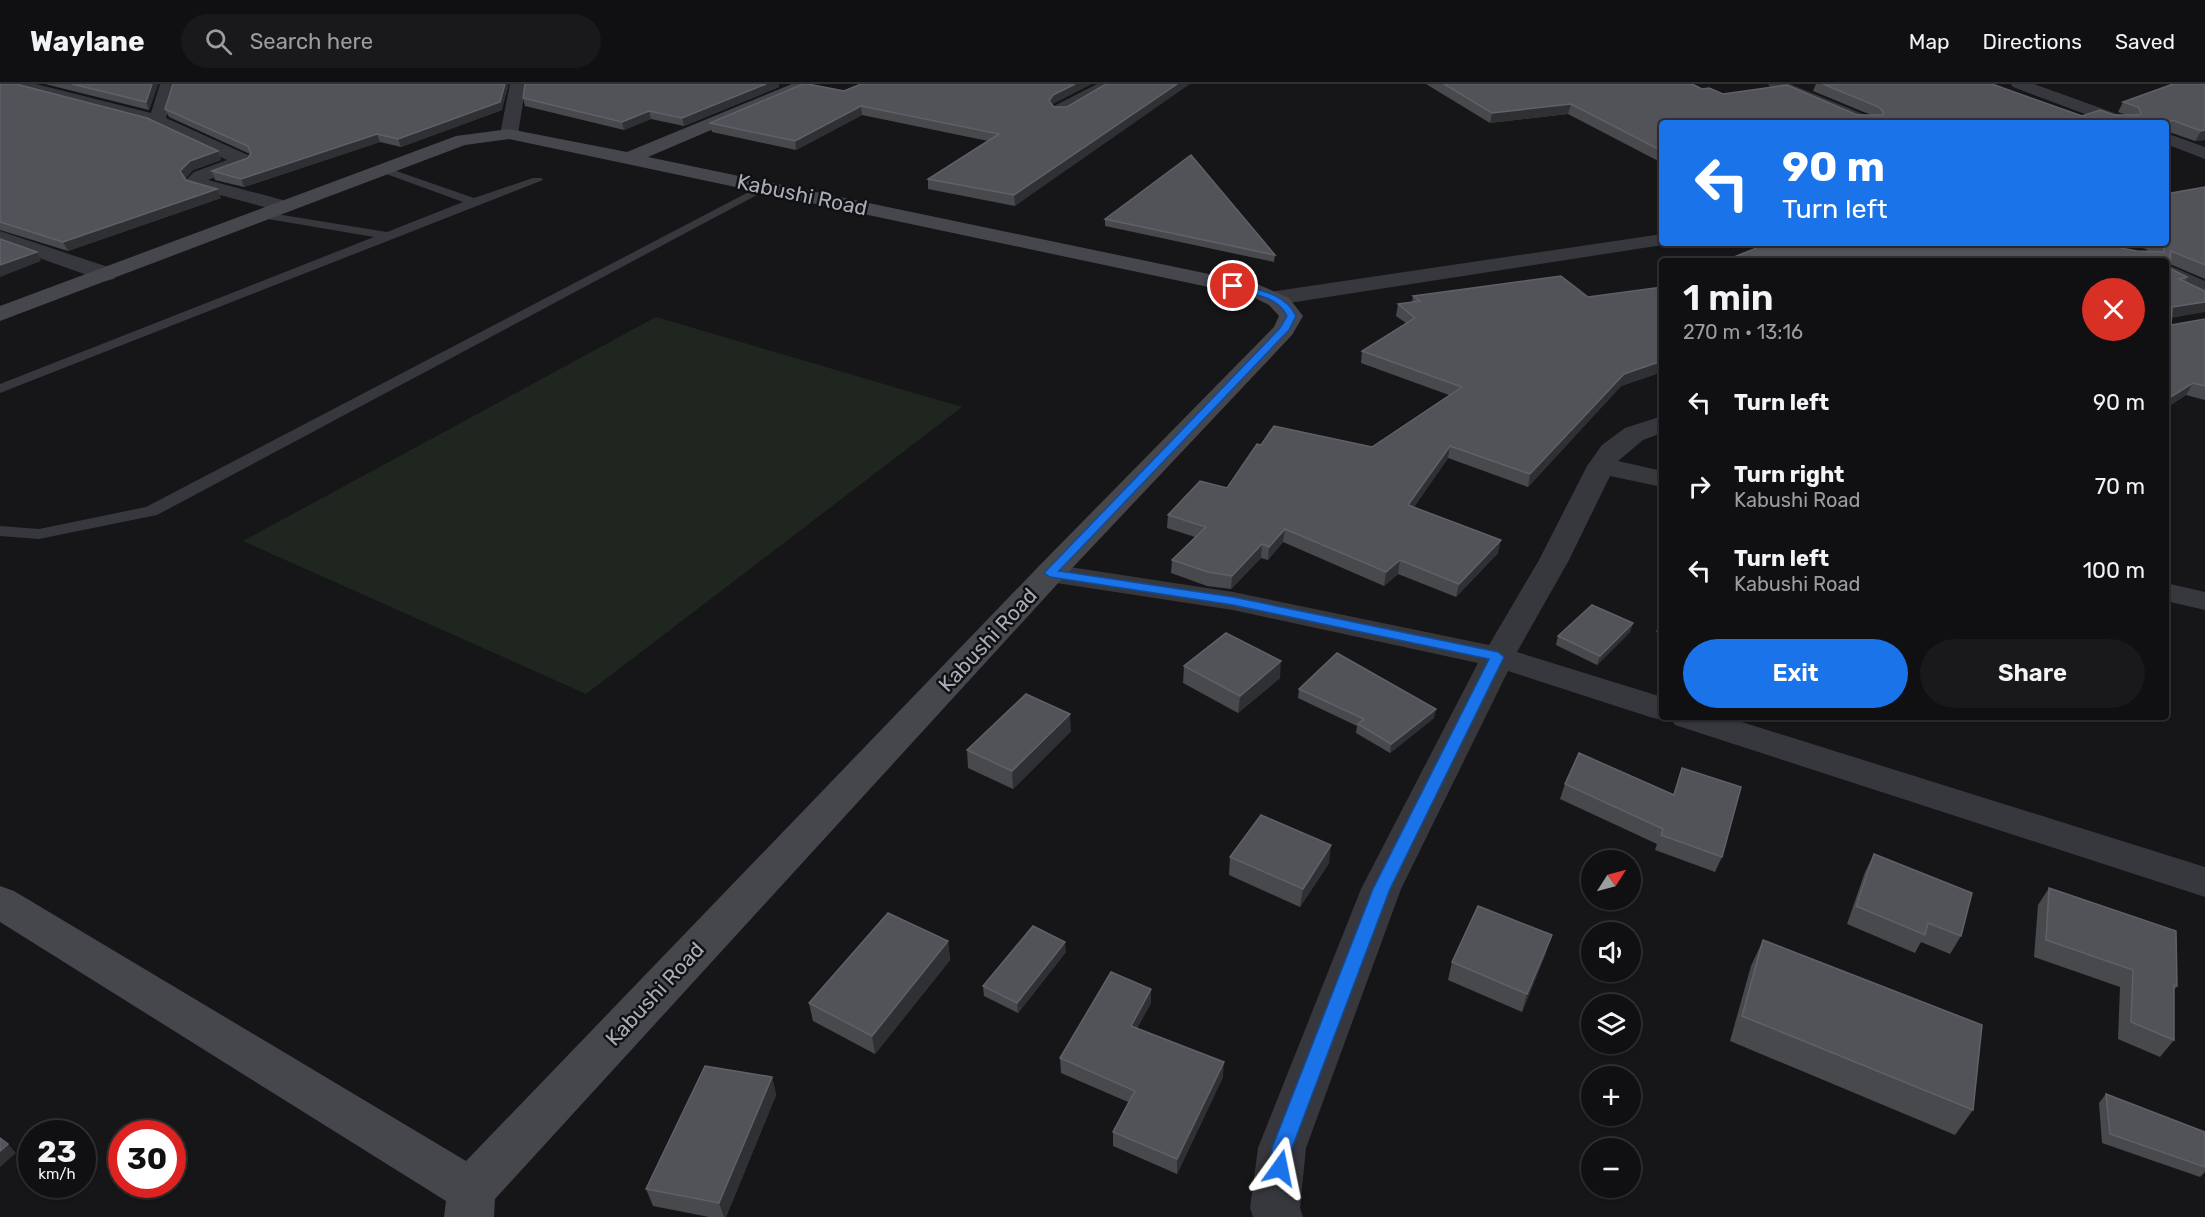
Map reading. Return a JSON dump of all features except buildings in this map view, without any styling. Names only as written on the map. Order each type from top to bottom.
[{"type":"main road","points":[[629,158],[803,84]]},
{"type":"main road","name":"Kabushi Road","points":[[0,314],[462,140],[509,134],[1257,291],[1276,298],[1287,306],[1291,316],[1284,330],[1050,573],[470,1203]]},
{"type":"main road","points":[[0,902],[470,1203]]},
{"type":"street","points":[[17,84],[157,120],[243,160],[201,176],[196,180],[197,183],[283,206]]},
{"type":"street","points":[[157,120],[168,84]]},
{"type":"street","points":[[509,134],[518,84]]},
{"type":"street","points":[[1060,110],[1109,84]]},
{"type":"street","points":[[1776,84],[1862,120]]},
{"type":"street","points":[[2019,84],[2117,120]]},
{"type":"street","points":[[2169,139],[2205,153]]},
{"type":"street","points":[[2186,163],[2205,160]]},
{"type":"street","points":[[0,237],[106,274]]},
{"type":"street","points":[[1276,298],[1659,240]]},
{"type":"street","points":[[2169,272],[2205,290]]},
{"type":"street","points":[[1278,1217],[1275,1208],[1282,1148],[1381,889],[1498,657],[1554,560],[1601,466],[1612,451],[1634,434],[1659,425]]},
{"type":"street","points":[[1601,466],[1659,478]]},
{"type":"street","points":[[1050,573],[1222,599],[1498,657],[1659,708]]},
{"type":"street","points":[[2169,593],[2205,601]]},
{"type":"street","points":[[1696,720],[2205,882]]},
{"type":"lane","points":[[382,169],[474,202]]},
{"type":"lane","points":[[0,389],[474,202],[537,180]]},
{"type":"lane","points":[[0,531],[39,534],[151,511],[764,187]]},
{"type":"lane","points":[[262,214],[389,236]]},
{"type":"shaded area","points":[[656,317],[962,407],[586,694],[243,541]]},
{"type":"route","points":[[1233,286],[1276,298],[1287,306],[1291,316],[1284,330],[1050,573],[1233,601],[1498,657],[1381,889],[1282,1148],[1280,1168]]}]
